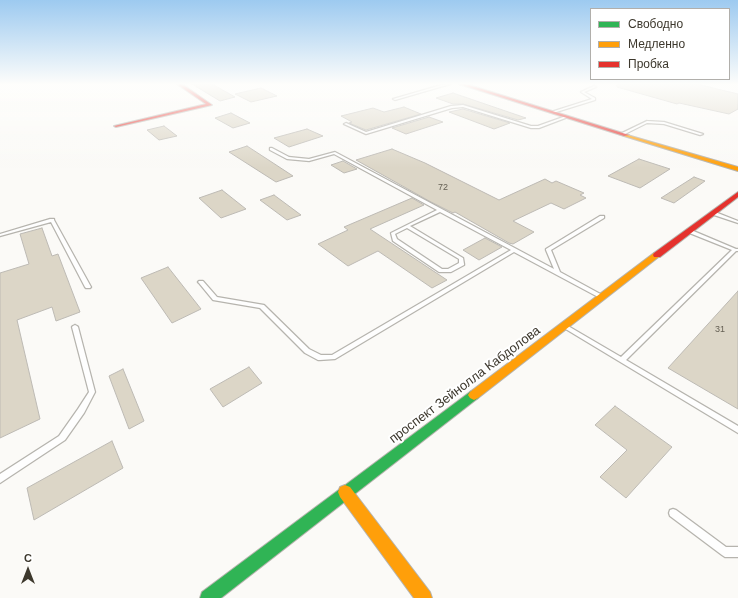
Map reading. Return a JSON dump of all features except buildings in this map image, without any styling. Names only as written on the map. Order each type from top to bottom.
[{"type":"street","points":[[116,126],[179,112]]},
{"type":"street","points":[[552,112],[738,169]]},
{"type":"street","name":"проспект Зейнолла Кабдолова","points":[[208,598],[564,325],[738,194]]},
{"type":"street","points":[[345,492],[424,598]]},
{"type":"lane","points":[[345,124],[366,133],[436,112]]},
{"type":"lane","points":[[481,112],[531,128],[538,127],[567,116]]},
{"type":"lane","points":[[622,134],[647,122],[664,123],[701,134]]},
{"type":"lane","points":[[271,149],[288,158],[309,160],[334,153],[602,297]]},
{"type":"lane","points":[[407,226],[461,258],[462,264],[449,270],[441,270],[394,240],[393,233],[407,226],[440,210]]},
{"type":"lane","points":[[713,212],[738,222]]},
{"type":"lane","points":[[558,273],[548,250],[602,217]]},
{"type":"lane","points":[[0,235],[52,220],[88,287]]},
{"type":"lane","points":[[622,360],[737,250],[689,231]]},
{"type":"lane","points":[[201,282],[215,299],[262,306],[306,351],[320,358],[332,357],[514,250]]},
{"type":"lane","points":[[564,325],[738,430]]},
{"type":"lane","points":[[0,479],[62,438],[81,412],[92,392],[75,327]]},
{"type":"lane","points":[[673,513],[725,552],[738,552]]},
{"type":"traffic: fast","points":[[208,598],[474,395]]},
{"type":"traffic: slow","points":[[626,135],[738,169]]},
{"type":"traffic: slow","points":[[474,395],[657,255]]},
{"type":"traffic: slow","points":[[345,492],[424,598]]},
{"type":"traffic: jam","points":[[116,126],[179,112]]},
{"type":"traffic: jam","points":[[551,112],[626,135]]},
{"type":"traffic: jam","points":[[657,255],[738,194]]}]
